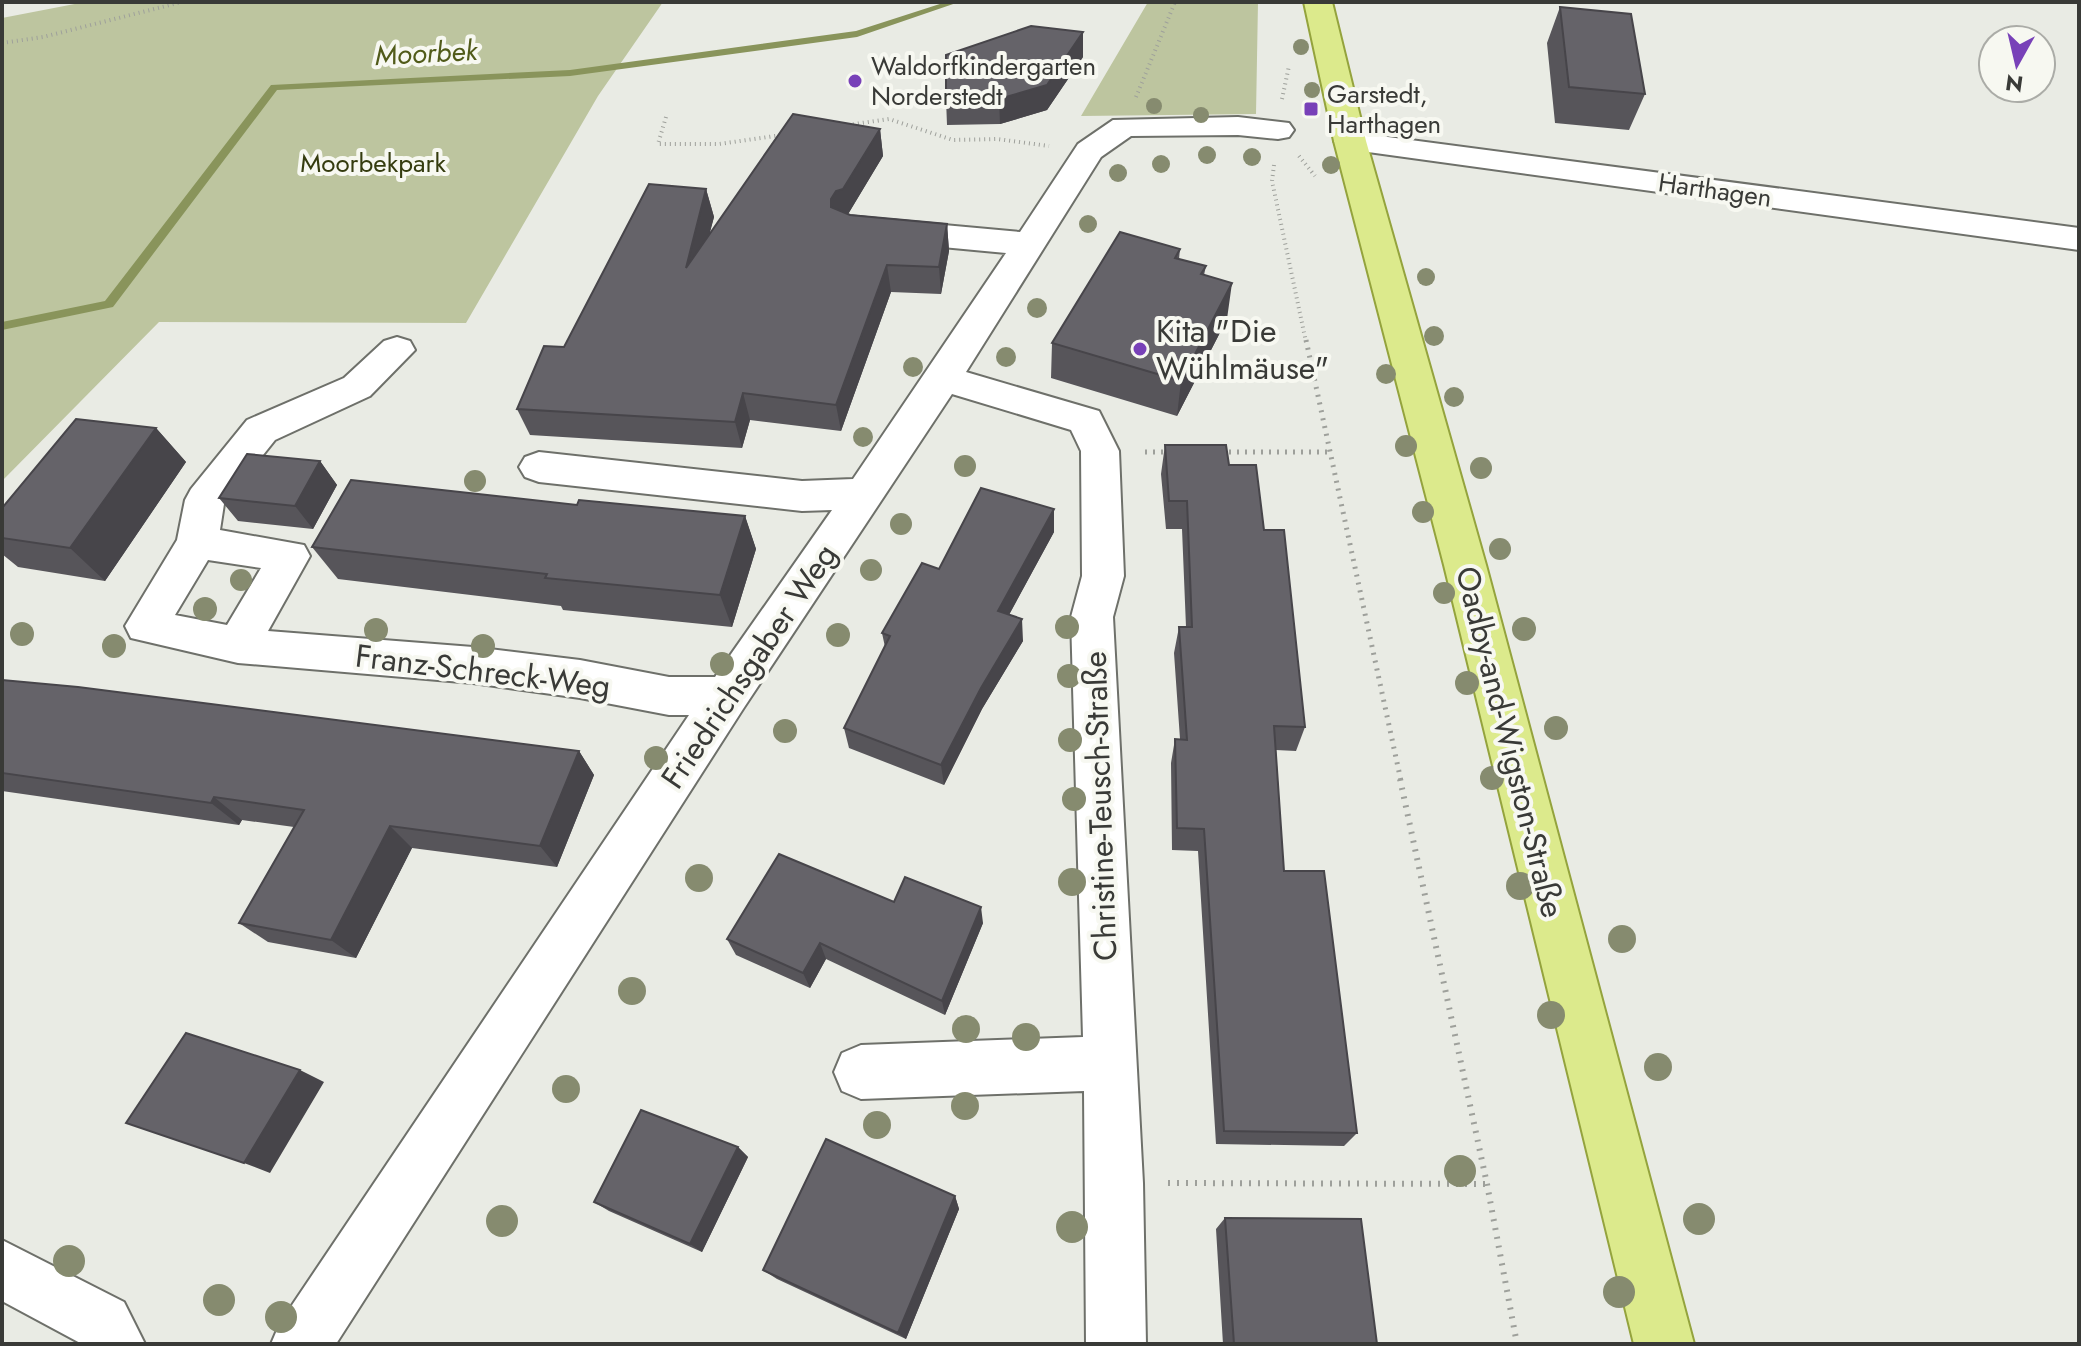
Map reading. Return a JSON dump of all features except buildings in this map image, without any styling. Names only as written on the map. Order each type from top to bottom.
[{"type":"main road","points":[[1318,2],[1350,141]]},
{"type":"main road","name":"Oadby-and-Wigston-Straße","points":[[1350,141],[1465,565],[1664,1344]]},
{"type":"street","points":[[1107,139],[1238,126],[1278,130]]},
{"type":"street","name":"Friedrichsgaber Weg","points":[[301,1344],[727,696],[1030,244],[1107,139]]},
{"type":"street","name":"Harthagen","points":[[1350,141],[2079,239]]},
{"type":"street","points":[[855,228],[1030,244]]},
{"type":"street","points":[[238,645],[289,556],[197,543],[205,500],[261,430],[357,387],[397,350]]},
{"type":"street","points":[[943,378],[1086,421],[1100,451]]},
{"type":"street","name":"Christine-Teusch-Straße","points":[[1100,451],[1103,576],[1092,617],[1115,1183],[1116,1344]]},
{"type":"street","points":[[539,467],[802,496],[865,493]]},
{"type":"street","name":"Franz-Schreck-Weg","points":[[197,543],[146,626],[238,645],[488,667],[580,679],[669,696],[727,696]]},
{"type":"street","points":[[861,1072],[1110,1063]]},
{"type":"street","points":[[2,1269],[103,1323],[115,1344]]},
{"type":"path","points":[[2,43],[56,34],[182,2]]},
{"type":"path","points":[[845,126],[889,119],[953,140],[1107,139],[1175,2]]},
{"type":"path","points":[[1290,59],[1272,181],[1487,1184],[1517,1344]]},
{"type":"path","points":[[666,117],[658,144],[719,144],[792,133]]},
{"type":"path","points":[[1100,451],[1168,452]]},
{"type":"path","points":[[1212,452],[1332,452]]},
{"type":"path","points":[[1115,1183],[1487,1184]]},
{"type":"green space","name":"Moorbekpark","points":[[85,2],[663,2],[598,96],[466,323],[159,322],[2,481],[2,18]]},
{"type":"green space","points":[[1148,2],[1258,2],[1256,114],[1081,116]]},
{"type":"waterway","name":"Moorbek","points":[[2,326],[109,304],[274,87],[570,73],[857,34],[955,2]]},
{"type":"place","name":"Waldorfkindergarten Norderstedt","points":[[855,81]]},
{"type":"place","name":"Garstedt, Harthagen","points":[[1311,109]]},
{"type":"place","name":"Kita \"Die Wühlmäuse\"","points":[[1140,349]]}]
